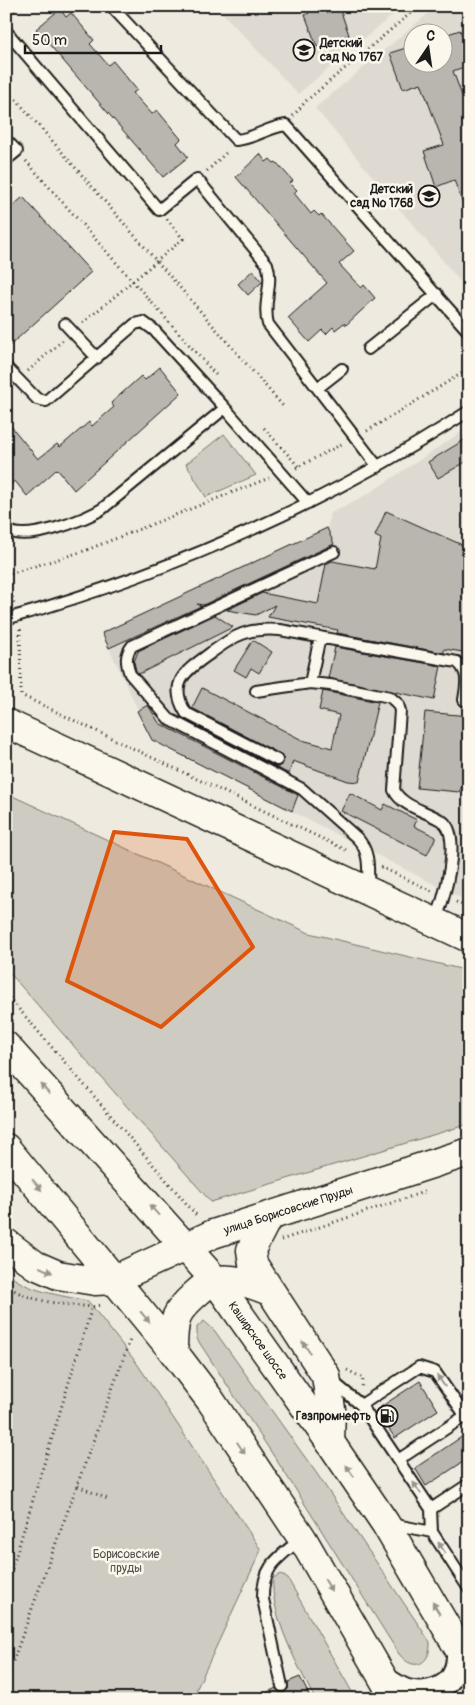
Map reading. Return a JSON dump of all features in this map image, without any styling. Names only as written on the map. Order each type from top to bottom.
[{"type":"main road","points":[[6,722],[434,924],[469,938]]},
{"type":"main road","name":"Каширское шоссе","points":[[6,1046],[187,1246],[215,1280],[385,1522],[463,1656]]},
{"type":"main road","points":[[6,1148],[173,1351],[211,1401],[302,1538],[395,1699]]},
{"type":"main road","name":"улица Борисовские Пруды","points":[[113,1280],[213,1234],[469,1152]]},
{"type":"main road","points":[[268,1217],[251,1250],[253,1264],[267,1290],[326,1376],[331,1409],[330,1442]]},
{"type":"main road","points":[[6,1243],[35,1265],[58,1275],[95,1281],[113,1280]]},
{"type":"main road","points":[[173,1351],[174,1330],[178,1314],[200,1290],[215,1280],[240,1280],[267,1290]]},
{"type":"street","points":[[381,1676],[405,1690],[417,1692],[431,1691],[445,1685],[454,1676],[458,1663],[463,1656]]},
{"type":"lane","points":[[111,6],[236,140],[249,139],[271,127],[286,125],[469,332]]},
{"type":"lane","points":[[6,31],[159,210],[197,179],[267,264],[269,278],[266,315],[268,324],[378,467]]},
{"type":"lane","points":[[6,140],[17,151],[6,160]]},
{"type":"lane","points":[[368,349],[437,294]]},
{"type":"lane","points":[[6,367],[37,400],[46,401],[135,324],[140,322],[148,324],[284,473],[308,503]]},
{"type":"lane","points":[[65,324],[96,358]]},
{"type":"lane","points":[[318,387],[342,369]]},
{"type":"lane","points":[[6,529],[18,535],[30,534],[87,518],[102,509],[225,408]]},
{"type":"lane","points":[[6,619],[98,590],[182,558],[308,503],[378,467],[469,411]]},
{"type":"lane","points":[[334,552],[132,646],[126,659],[127,665],[142,688],[169,719],[309,794],[363,843],[368,860],[368,892]]},
{"type":"lane","points":[[277,760],[186,713],[179,700],[180,682],[187,670],[231,639],[242,634],[265,629],[457,662],[465,671],[464,700]]},
{"type":"lane","points":[[310,683],[320,637]]},
{"type":"lane","points":[[256,691],[310,683],[390,697],[398,704],[400,711],[394,790],[403,801],[442,821],[449,828],[452,840],[445,897],[434,924]]},
{"type":"lane","points":[[361,1405],[419,1368],[435,1372],[467,1418],[398,1460]]},
{"type":"lane","points":[[326,1376],[361,1405],[431,1509],[432,1532],[469,1589]]},
{"type":"lane","points":[[431,1509],[469,1484]]},
{"type":"lane","points":[[385,1522],[432,1532]]},
{"type":"lane","points":[[282,1686],[264,1599],[263,1584],[268,1568],[302,1538]]},
{"type":"path","points":[[6,17],[19,6]]},
{"type":"path","points":[[286,125],[306,101],[419,6]]},
{"type":"path","points":[[6,88],[283,406]]},
{"type":"path","points":[[197,179],[224,157],[236,140]]},
{"type":"path","points":[[17,151],[218,377]]},
{"type":"path","points":[[19,380],[132,280],[183,239],[159,210]]},
{"type":"path","points":[[469,369],[356,437],[284,473],[84,551],[6,576],[20,626],[21,695],[469,908]]},
{"type":"path","points":[[258,422],[298,466]]},
{"type":"path","points":[[6,994],[213,1234]]},
{"type":"path","points":[[251,1250],[432,1190]]},
{"type":"path","points":[[6,1286],[13,1291],[33,1298],[92,1307],[102,1304]]},
{"type":"path","points":[[6,1588],[92,1307]]},
{"type":"path","points":[[6,1680],[130,1340]]},
{"type":"path","points":[[78,1486],[110,1500]]},
{"type":"highlighted area","points":[[114,832],[187,839],[253,947],[161,1027],[67,981]]},
{"type":"shaded area","name":"Детский сад № 1767","points":[[216,6],[403,6],[298,94]]},
{"type":"shaded area","name":"Детский сад № 1768","points":[[437,6],[469,6],[469,284],[465,287],[315,108],[402,35],[402,72],[452,72],[452,22],[418,22]]},
{"type":"shaded area","points":[[469,427],[469,902],[152,740],[102,633],[327,529],[331,513],[368,494]]},
{"type":"green space","points":[[224,434],[256,475],[206,497],[186,464]]},
{"type":"green space","points":[[6,793],[309,933],[469,971],[469,1124],[211,1202],[6,969]]},
{"type":"green space","name":"Борисовские пруды","points":[[6,1272],[14,1279],[34,1288],[88,1301],[138,1365],[261,1550],[192,1699],[6,1699]]},
{"type":"green space","points":[[204,1321],[214,1330],[317,1474],[430,1642],[430,1650],[425,1660],[416,1664],[410,1663],[399,1654],[296,1490],[197,1339],[197,1327]]},
{"type":"green space","points":[[281,1574],[288,1579],[356,1699],[315,1699],[280,1624],[273,1592],[273,1578]]},
{"type":"building","points":[[306,6],[339,6],[349,35],[317,47],[305,15],[309,13]]},
{"type":"building","points":[[60,9],[66,17],[71,13],[94,40],[90,44],[108,65],[113,61],[137,90],[133,93],[152,114],[157,110],[181,139],[177,143],[188,157],[163,177],[36,29]]},
{"type":"building","points":[[460,30],[469,53],[469,65],[453,71],[469,115],[469,215],[467,215],[454,180],[436,187],[424,151],[444,145],[421,83],[403,89],[390,53],[402,49],[402,72],[452,72],[452,33]]},
{"type":"building","points":[[260,154],[266,162],[270,159],[274,163],[276,162],[293,181],[290,183],[297,190],[294,193],[311,214],[314,211],[319,216],[321,214],[354,251],[339,264],[361,288],[364,285],[375,298],[346,325],[344,323],[335,330],[333,327],[326,334],[322,330],[309,342],[288,318],[327,283],[236,177]]},
{"type":"building","points":[[23,197],[91,272],[6,349],[6,212]]},
{"type":"building","points":[[253,270],[262,282],[248,295],[238,284]]},
{"type":"building","points":[[160,367],[181,393],[74,490],[57,469],[27,496],[15,481],[6,488],[6,420],[38,459],[57,444],[60,447],[89,422],[92,426],[114,407],[111,403],[141,376],[145,380]]},
{"type":"building","points":[[469,437],[469,460],[438,478],[428,462]]},
{"type":"building","points":[[386,511],[469,548],[469,612],[466,633],[469,634],[469,653],[444,649],[444,653],[337,633],[338,630],[268,617],[275,605],[256,615],[227,610],[262,593],[318,604],[326,564],[332,561],[375,569],[381,539],[375,536]]},
{"type":"building","points":[[327,528],[334,544],[203,605],[197,604],[201,606],[109,648],[102,633]]},
{"type":"building","points":[[215,615],[233,627],[139,674],[136,671],[134,662],[138,651]]},
{"type":"building","points":[[253,640],[272,652],[259,673],[251,668],[246,677],[234,670]]},
{"type":"building","points":[[335,647],[441,666],[434,700],[328,678]]},
{"type":"building","points":[[202,688],[302,740],[332,748],[339,715],[319,710],[323,691],[378,702],[359,782],[348,781],[293,761],[289,774],[243,750],[274,766],[280,766],[283,763],[280,754],[192,708]]},
{"type":"building","points":[[148,705],[159,723],[298,795],[292,811],[152,740],[137,711]]},
{"type":"building","points":[[425,712],[469,716],[469,773],[459,792],[417,788]]},
{"type":"building","points":[[350,793],[382,810],[385,804],[417,820],[414,826],[436,837],[427,855],[341,811]]},
{"type":"building","points":[[420,1381],[438,1410],[395,1438],[376,1410]]},
{"type":"building","points":[[469,1432],[469,1458],[426,1486],[415,1468]]},
{"type":"building","points":[[300,1677],[311,1699],[254,1699],[276,1688],[279,1692],[284,1693],[288,1689],[288,1682]]},
{"type":"place","name":"Детский сад № 1767","points":[[304,50]]},
{"type":"place","name":"Детский сад № 1768","points":[[429,196]]},
{"type":"place","name":"Газпромнефть","points":[[387,1416]]}]
